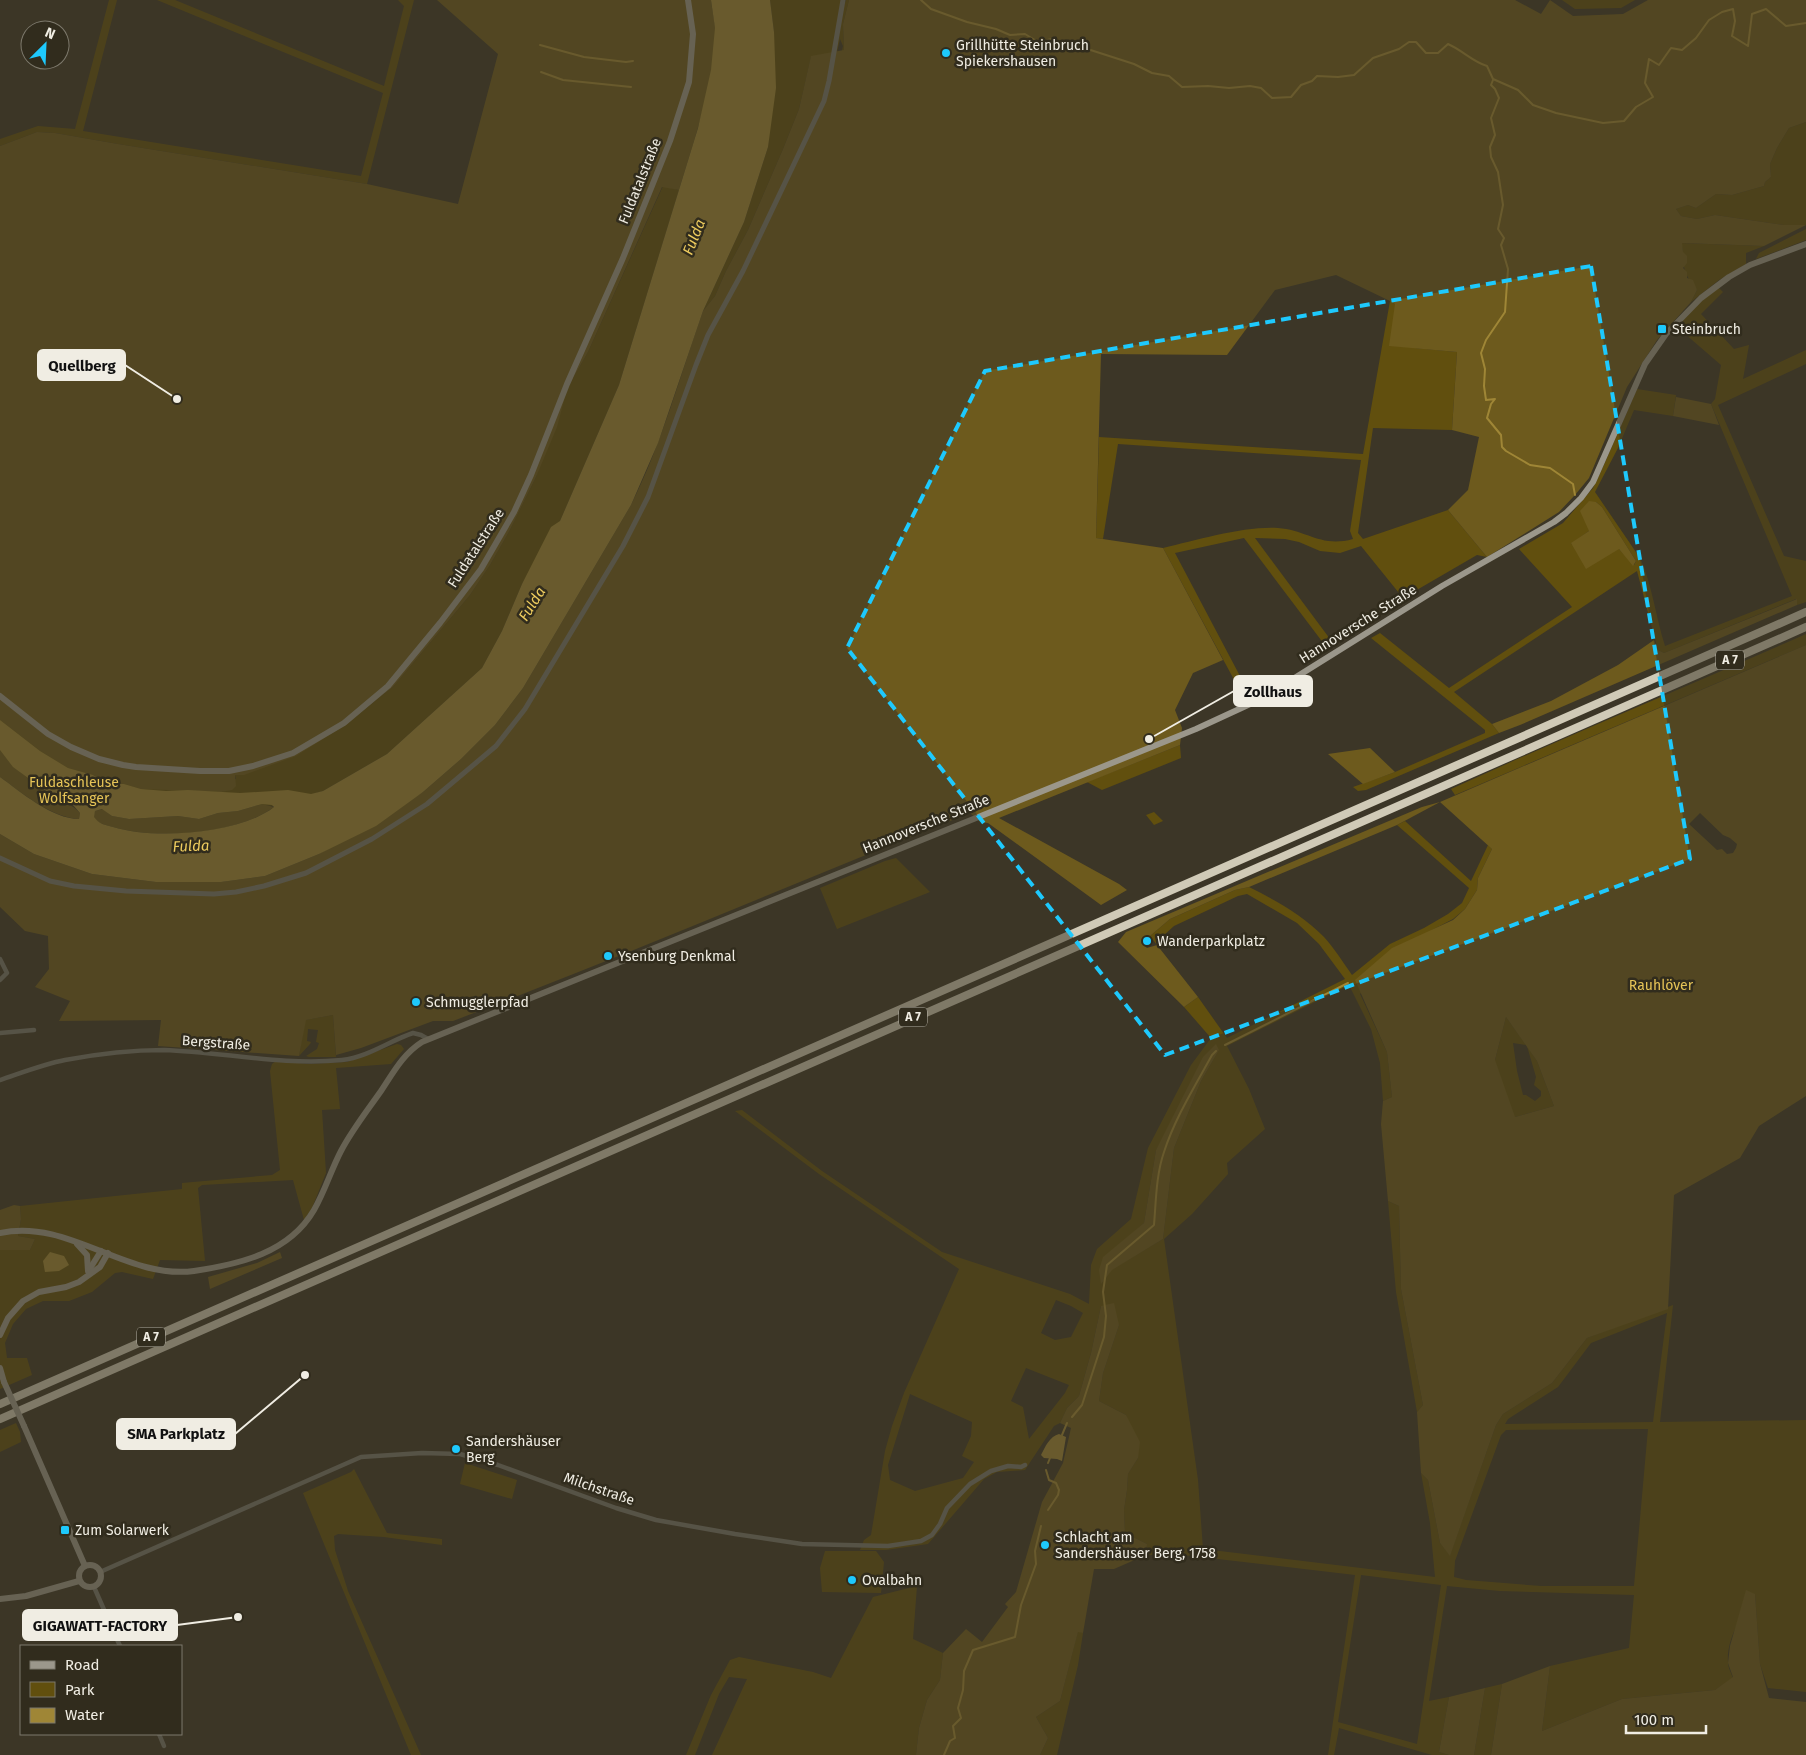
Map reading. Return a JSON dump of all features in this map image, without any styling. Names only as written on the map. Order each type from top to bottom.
[{"type":"highway","name":"A 7","points":[[0,1404],[1806,612]]},
{"type":"highway","name":"A 7","points":[[0,1419],[1806,627]]},
{"type":"main road","name":"Fuldatalstraße","points":[[0,696],[48,734],[76,750],[123,766],[229,771],[253,766],[293,753],[344,723],[388,686],[435,630],[481,569],[514,512],[531,475],[568,384],[627,249],[670,141],[689,82],[693,34],[688,0]]},
{"type":"main road","name":"Hannoversche Straße","points":[[0,1233],[34,1231],[53,1234],[151,1269],[166,1272],[208,1269],[269,1252],[297,1232],[313,1212],[346,1142],[400,1062],[411,1049],[428,1039],[1187,732],[1261,699],[1435,591],[1554,522],[1581,498],[1593,482],[1645,364],[1667,332],[1701,298],[1728,277],[1750,265],[1806,244]]},
{"type":"main road","points":[[72,1240],[85,1251],[88,1259],[87,1274]]},
{"type":"main road","points":[[0,1335],[11,1312],[28,1297],[45,1290],[71,1285],[100,1267],[105,1252]]},
{"type":"main road","points":[[0,1368],[4,1382],[85,1566]]},
{"type":"main road","points":[[85,1566],[93,1566],[100,1572],[100,1582],[94,1587],[85,1587],[79,1581],[79,1572],[85,1566]]},
{"type":"main road","points":[[0,1599],[26,1596],[79,1581]]},
{"type":"street","points":[[0,858],[50,881],[92,888],[214,894],[236,892],[264,886],[306,873],[372,839],[427,804],[496,746],[525,709],[622,546],[648,497],[708,335],[743,271],[824,101],[844,0]]},
{"type":"street","points":[[0,959],[7,973],[0,980]]},
{"type":"street","points":[[0,1033],[34,1030]]},
{"type":"street","name":"Bergstraße","points":[[0,1080],[64,1060],[120,1053],[166,1050],[302,1061],[328,1061],[366,1054],[414,1034],[428,1039]]},
{"type":"street","name":"Milchstraße","points":[[100,1572],[361,1457],[460,1454],[656,1520],[802,1544],[888,1546],[920,1541],[932,1535],[940,1524],[947,1508],[970,1484],[991,1471],[1008,1466],[1021,1467],[1025,1465]]},
{"type":"street","points":[[94,1587],[120,1645]]},
{"type":"street","points":[[159,1735],[164,1746]]},
{"type":"highlighted area","points":[[1591,266],[1690,859],[1165,1055],[847,648],[985,371]]},
{"type":"green space","points":[[109,0],[117,0],[83,131],[361,176],[383,93],[157,0],[175,0],[384,86],[404,6],[398,0],[414,0],[367,184],[55,133],[37,132],[0,146],[0,139],[38,126],[75,129]]},
{"type":"green space","points":[[437,0],[711,0],[715,27],[712,67],[703,109],[679,190],[662,187],[588,352],[567,389],[557,427],[536,477],[510,530],[490,565],[470,595],[393,687],[342,727],[296,756],[244,775],[235,775],[236,786],[232,790],[221,792],[141,789],[124,784],[106,784],[93,775],[68,768],[40,751],[0,720],[0,146],[37,132],[55,133],[367,184],[458,204],[498,54]]},
{"type":"green space","points":[[770,0],[842,0],[840,17],[846,0],[849,0],[843,24],[844,51],[842,51],[843,46],[840,39],[837,52],[811,57],[799,109],[783,149],[748,230],[715,296],[703,311],[744,222],[768,147],[774,32]]},
{"type":"green space","points":[[849,0],[1515,0],[1541,14],[1550,0],[1573,16],[1623,14],[1648,0],[1806,0],[1806,122],[1789,128],[1770,164],[1771,177],[1765,182],[1764,186],[1732,195],[1716,194],[1696,208],[1688,205],[1676,209],[1681,216],[1697,219],[1715,215],[1784,225],[1806,225],[1764,246],[1682,243],[1683,252],[1687,256],[1687,263],[1683,268],[1687,272],[1687,278],[1693,280],[1697,290],[1691,302],[1657,340],[1627,387],[1589,478],[1559,512],[1487,557],[1448,510],[1468,490],[1479,437],[1452,430],[1457,352],[1389,346],[1395,304],[1390,301],[1336,275],[1275,290],[1227,355],[1101,354],[1096,538],[1163,548],[1223,660],[1193,673],[1175,710],[1182,728],[1180,745],[999,818],[1127,890],[1101,905],[988,823],[980,822],[970,813],[453,1021],[433,1021],[361,1048],[336,1055],[333,1015],[306,1020],[299,1056],[158,1046],[161,1020],[59,1021],[70,1001],[35,987],[49,969],[48,936],[25,931],[0,907],[0,834],[34,854],[92,874],[156,882],[221,882],[265,876],[319,854],[423,792],[461,759],[495,725],[523,688],[631,505],[661,434],[703,311],[715,296],[748,230],[783,149],[799,109],[811,56],[844,50],[843,24]]},
{"type":"green space","points":[[1562,0],[1635,0],[1621,8],[1575,9]]},
{"type":"green space","points":[[1806,122],[1806,225],[1784,225],[1715,215],[1697,219],[1681,216],[1676,209],[1688,205],[1696,208],[1716,194],[1732,195],[1764,186],[1765,182],[1771,177],[1770,164],[1789,128]]},
{"type":"green space","points":[[663,186],[679,190],[619,385],[560,521],[522,584],[502,631],[482,668],[387,754],[323,791],[273,806],[0,776],[0,713],[236,779],[235,775],[342,727],[393,687],[470,595],[510,530],[536,477],[567,389],[588,352]]},
{"type":"green space","points":[[1806,229],[1806,240],[1756,259],[1759,253]]},
{"type":"green space","points":[[1681,243],[1764,246],[1746,253],[1746,264],[1719,280],[1691,302],[1697,290],[1686,273]]},
{"type":"green space","points":[[1718,287],[1723,292],[1701,314],[1734,349],[1749,345],[1743,379],[1806,350],[1806,364],[1718,405],[1784,556],[1806,561],[1806,602],[1797,605],[1796,599],[1664,653],[1658,650],[1637,571],[1454,692],[1492,724],[1499,733],[1366,790],[1358,791],[1353,787],[1395,772],[1485,733],[1485,730],[1371,638],[1380,633],[1449,688],[1572,607],[1519,549],[1563,523],[1593,488],[1637,389],[1676,395],[1673,416],[1634,410],[1618,448],[1595,492],[1640,558],[1648,579],[1665,646],[1792,596],[1711,404],[1715,399],[1721,365],[1677,327],[1697,305]],"holes":[[[1596,502],[1602,507],[1636,561],[1634,565],[1619,549],[1571,544],[1589,531]]]},
{"type":"green space","points":[[1390,301],[1395,304],[1415,348],[1457,352],[1452,430],[1373,428],[1358,533],[1363,539],[1448,510],[1487,557],[1477,555],[1403,598],[1361,546],[1340,553],[1320,551],[1299,542],[1285,539],[1255,538],[1333,643],[1327,648],[1244,538],[1175,553],[1250,695],[1245,700],[1163,548],[1220,534],[1265,528],[1288,529],[1323,540],[1342,541],[1353,539],[1350,531],[1361,460],[1118,444],[1103,539],[1096,538],[1099,437],[1363,454]]},
{"type":"green space","points":[[1676,397],[1711,404],[1719,425],[1673,416]]},
{"type":"green space","points":[[1589,501],[1596,502],[1602,507],[1636,561],[1633,566],[1619,549],[1586,569],[1571,543],[1589,531],[1580,511]]},
{"type":"green space","points":[[1797,599],[1797,605],[1520,725],[1499,733],[1492,724],[1551,701],[1618,665],[1654,640],[1658,650],[1664,653]]},
{"type":"green space","points":[[1806,634],[1806,645],[1455,795],[1451,789],[1540,749]]},
{"type":"green space","name":"Rauhlöver","points":[[1806,645],[1806,1096],[1759,1126],[1740,1158],[1674,1195],[1668,1309],[1587,1338],[1552,1383],[1503,1414],[1496,1425],[1450,1556],[1440,1543],[1428,1480],[1421,1473],[1417,1412],[1423,1405],[1401,1289],[1399,1206],[1388,1201],[1381,1124],[1383,1101],[1392,1097],[1387,1052],[1355,980],[1392,948],[1453,920],[1465,909],[1477,890],[1478,878],[1492,849],[1440,802]],"holes":[[[1700,813],[1723,835],[1737,844],[1733,853],[1727,854],[1722,849],[1717,850],[1689,824]],[[1506,1017],[1537,1061],[1554,1106],[1515,1117],[1495,1060]]]},
{"type":"green space","points":[[1180,745],[1181,758],[1102,790],[1087,782]]},
{"type":"green space","points":[[1370,748],[1395,772],[1363,784],[1328,754]]},
{"type":"green space","points":[[0,750],[18,770],[32,781],[77,810],[80,813],[79,819],[69,818],[48,809],[0,777]]},
{"type":"green space","points":[[1440,802],[1397,825],[1249,887],[1235,890],[1170,919],[1150,936],[1147,935],[1141,943],[1147,948],[1157,945],[1198,997],[1184,1007],[1118,942],[1126,932],[1422,807]]},
{"type":"green space","points":[[262,804],[274,807],[259,816],[219,829],[173,834],[131,831],[105,825],[93,817],[95,811],[103,809],[112,816],[129,819],[178,816],[199,819]]},
{"type":"green space","points":[[1154,812],[1163,821],[1154,825],[1146,815]]},
{"type":"green space","points":[[1405,821],[1471,881],[1488,845],[1492,849],[1478,878],[1477,890],[1465,909],[1453,919],[1432,930],[1360,994],[1387,1052],[1392,1097],[1383,1101],[1380,1063],[1371,1029],[1349,985],[1227,1046],[1249,1089],[1265,1129],[1227,1163],[1228,1174],[1192,1214],[1164,1239],[1198,1480],[1203,1549],[1435,1577],[1430,1523],[1421,1473],[1428,1480],[1440,1543],[1450,1555],[1496,1425],[1503,1414],[1552,1383],[1587,1338],[1673,1305],[1660,1422],[1806,1420],[1806,1692],[1768,1688],[1760,1664],[1755,1594],[1732,1635],[1728,1665],[1733,1678],[1715,1690],[1622,1699],[1542,1731],[1550,1666],[1629,1648],[1634,1595],[1500,1591],[1447,1586],[1429,1701],[1449,1697],[1439,1752],[1449,1755],[1432,1755],[1339,1728],[1334,1755],[1328,1755],[1355,1575],[1183,1555],[1146,1555],[1147,1544],[1125,1533],[1124,1510],[1128,1474],[1138,1458],[1126,1415],[1099,1401],[1103,1373],[1119,1325],[1101,1306],[1079,1396],[1067,1408],[1060,1423],[1054,1426],[1025,1470],[997,1472],[984,1479],[928,1544],[886,1550],[860,1550],[864,1540],[871,1535],[885,1451],[892,1426],[904,1393],[959,1269],[819,1174],[735,1111],[742,1110],[822,1171],[942,1252],[1070,1294],[1089,1304],[1091,1265],[1097,1249],[1131,1219],[1148,1148],[1191,1065],[1211,1038],[1184,1007],[1198,997],[1227,1038],[1345,979],[1319,944],[1297,923],[1247,894],[1238,896],[1174,926],[1163,936],[1157,945],[1150,936],[1170,919],[1235,890],[1249,887],[1269,897],[1316,929],[1352,975],[1390,944],[1448,914],[1462,903],[1469,888],[1397,825]],"holes":[[[1219,1050],[1201,1081],[1174,1148],[1163,1239],[1111,1270],[1101,1284],[1132,1234],[1144,1223],[1156,1150]],[[1056,1300],[1083,1313],[1071,1337],[1055,1340],[1041,1333]],[[1667,1313],[1653,1422],[1505,1424],[1508,1419],[1558,1387],[1591,1343]],[[1026,1368],[1069,1385],[1065,1393],[1029,1439],[1023,1407],[1011,1401]],[[910,1394],[972,1422],[971,1436],[962,1456],[974,1462],[963,1478],[915,1491],[890,1480],[888,1465]],[[1648,1429],[1634,1586],[1541,1586],[1466,1580],[1454,1577],[1455,1561],[1501,1435],[1506,1430]],[[1361,1575],[1441,1585],[1417,1744],[1338,1722]]]},
{"type":"green space","points":[[896,858],[930,892],[837,929],[820,888]]},
{"type":"green space","points":[[333,1015],[336,1057],[306,1056],[317,1049],[319,1043],[316,1042],[318,1030],[308,1029],[307,1041],[311,1042],[299,1056],[305,1020]]},
{"type":"green space","points":[[1506,1017],[1526,1045],[1513,1043],[1523,1095],[1535,1101],[1541,1096],[1541,1091],[1534,1085],[1536,1077],[1527,1046],[1537,1061],[1554,1106],[1515,1117],[1455,1106],[1495,1060]]},
{"type":"green space","points":[[397,1044],[401,1045],[404,1049],[391,1064],[336,1068],[340,1109],[322,1110],[326,1173],[312,1208],[304,1220],[293,1180],[202,1185],[198,1188],[205,1261],[160,1260],[153,1279],[122,1272],[115,1273],[92,1292],[69,1301],[43,1301],[26,1309],[13,1324],[5,1343],[7,1358],[27,1358],[32,1375],[0,1389],[0,1250],[30,1250],[35,1239],[18,1236],[21,1219],[20,1206],[182,1189],[182,1183],[272,1175],[280,1170],[270,1071],[272,1064],[276,1061],[309,1064],[347,1062]]},
{"type":"green space","points":[[1216,1044],[1219,1050],[1201,1081],[1174,1148],[1163,1239],[1112,1270],[1101,1284],[1099,1270],[1103,1257],[1144,1223],[1156,1150],[1203,1057]]},
{"type":"green space","points":[[1388,1201],[1399,1206],[1401,1289],[1423,1405],[1417,1412],[1396,1292]]},
{"type":"green space","points":[[14,1205],[20,1206],[21,1219],[18,1236],[35,1239],[30,1250],[0,1250],[0,1210]]},
{"type":"green space","points":[[280,1252],[282,1258],[210,1289],[208,1277],[257,1263]]},
{"type":"green space","points":[[1114,1303],[1119,1325],[1103,1373],[1099,1401],[1126,1415],[1140,1442],[1138,1458],[1128,1474],[1124,1510],[1125,1533],[1147,1544],[1146,1555],[1114,1569],[1094,1569],[1083,1633],[1078,1632],[1060,1701],[1036,1717],[1048,1738],[1040,1755],[916,1755],[919,1728],[927,1700],[940,1680],[943,1653],[966,1629],[982,1642],[1008,1607],[1005,1604],[1016,1592],[1042,1502],[1063,1463],[1071,1428],[1060,1423],[1067,1408],[1079,1396],[1101,1306]]},
{"type":"green space","points":[[16,1423],[20,1432],[21,1442],[0,1452],[0,1430]]},
{"type":"green space","points":[[465,1463],[517,1480],[512,1499],[460,1484]]},
{"type":"green space","points":[[354,1469],[387,1533],[442,1539],[442,1545],[384,1537],[338,1534],[334,1536],[335,1550],[348,1591],[421,1755],[411,1755],[303,1493]]},
{"type":"green space","name":"Ovalbahn","points":[[825,1551],[876,1551],[884,1562],[881,1593],[822,1592],[820,1568]]},
{"type":"green space","points":[[917,1586],[913,1639],[943,1653],[940,1680],[927,1700],[919,1728],[916,1755],[712,1755],[747,1679],[729,1677],[719,1694],[695,1755],[686,1755],[711,1695],[730,1660],[739,1657],[813,1672],[831,1678],[873,1597]]},
{"type":"green space","points":[[1746,1590],[1755,1594],[1760,1664],[1769,1698],[1806,1702],[1806,1755],[1491,1755],[1502,1684],[1550,1666],[1542,1731],[1622,1699],[1715,1690],[1733,1677],[1728,1663],[1730,1646]]},
{"type":"green space","points":[[1078,1631],[1083,1633],[1078,1665],[1057,1755],[1040,1755],[1048,1738],[1036,1717],[1060,1701]]},
{"type":"green space","points":[[1502,1684],[1491,1755],[1474,1755],[1485,1688]]},
{"type":"green space","points":[[1485,1688],[1474,1755],[1449,1755],[1439,1752],[1449,1697]]},
{"type":"water","name":"Fulda","points":[[711,0],[770,0],[774,32],[776,88],[768,147],[744,222],[703,311],[658,443],[631,505],[523,688],[495,725],[461,759],[423,792],[376,826],[319,854],[265,876],[221,882],[156,882],[92,874],[34,854],[0,834],[0,777],[37,804],[58,815],[79,819],[80,813],[73,805],[54,797],[13,767],[0,750],[0,720],[40,751],[68,768],[93,775],[106,784],[124,784],[141,789],[166,791],[188,790],[240,793],[288,790],[311,794],[323,791],[387,754],[482,668],[502,631],[522,584],[551,527],[560,521],[619,385],[698,128],[711,70],[715,28]],"holes":[[[262,804],[274,807],[259,816],[240,823],[219,829],[173,834],[130,831],[102,824],[94,817],[95,811],[102,809],[112,816],[129,819],[178,816],[199,819]]]},
{"type":"water","points":[[50,1252],[64,1256],[69,1265],[59,1271],[45,1272],[43,1261]]},
{"type":"water","points":[[1059,1434],[1066,1437],[1062,1461],[1044,1458],[1041,1455],[1046,1445],[1050,1439]]},
{"type":"waterway","points":[[921,0],[931,9],[1010,35],[1025,34],[1038,42],[1052,39],[1055,42],[1075,45],[1134,64],[1152,73],[1169,76],[1182,87],[1208,86],[1229,88],[1250,86],[1261,88],[1272,98],[1291,97],[1301,85],[1312,81],[1317,76],[1338,77],[1354,75],[1373,58],[1399,49],[1409,42],[1416,42],[1426,53],[1438,53],[1448,44],[1487,66],[1493,79],[1518,90],[1533,105],[1556,113],[1603,123],[1624,121],[1636,107],[1653,97],[1645,83],[1649,59],[1659,65],[1671,48],[1682,50],[1696,38],[1709,20],[1722,12],[1733,9],[1735,21],[1732,36],[1748,46],[1752,14],[1766,9],[1786,26],[1806,23]]},
{"type":"waterway","points":[[540,45],[584,57],[626,62],[633,61]]},
{"type":"waterway","points":[[541,72],[563,80],[631,87]]},
{"type":"waterway","points":[[1493,80],[1491,85],[1499,98],[1491,118],[1495,135],[1490,147],[1491,157],[1498,172],[1503,205],[1498,229],[1504,238],[1501,245],[1508,269],[1505,312],[1486,340],[1481,353],[1485,369],[1484,386],[1486,400],[1495,399],[1491,404],[1487,418],[1501,435],[1502,447],[1506,451],[1530,465],[1550,468],[1573,484],[1575,495]]},
{"type":"waterway","points":[[1225,1045],[1348,983]]},
{"type":"waterway","points":[[1072,1417],[1082,1405],[1104,1337],[1106,1316],[1103,1292],[1107,1265],[1154,1225],[1158,1179],[1164,1152],[1186,1102],[1216,1051]]},
{"type":"waterway","points":[[1062,1435],[1067,1423]]},
{"type":"waterway","points":[[1048,1463],[1050,1458]]},
{"type":"waterway","points":[[1046,1470],[1049,1480],[1056,1483],[1059,1490],[1058,1495],[1048,1510]]},
{"type":"waterway","points":[[944,1755],[950,1741],[955,1738],[953,1726],[961,1718],[958,1708],[963,1690],[964,1671],[973,1650],[1015,1637],[1021,1605],[1036,1564],[1035,1551],[1041,1526]]},
{"type":"place","name":"Grillhütte Steinbruch Spiekershausen","points":[[946,53]]},
{"type":"place","name":"Steinbruch","points":[[1662,329]]},
{"type":"place","name":"Quellberg","points":[[177,399]]},
{"type":"place","name":"Zollhaus","points":[[1149,739]]},
{"type":"place","name":"Wanderparkplatz","points":[[1147,941]]},
{"type":"place","name":"Ysenburg Denkmal","points":[[608,956]]},
{"type":"place","name":"Schmugglerpfad","points":[[416,1002]]},
{"type":"place","name":"SMA Parkplatz","points":[[305,1375]]},
{"type":"place","name":"Sandershäuser Berg","points":[[456,1449]]},
{"type":"place","name":"Zum Solarwerk","points":[[65,1530]]},
{"type":"place","name":"Schlacht am Sandershäuser Berg, 1758","points":[[1045,1545]]},
{"type":"place","name":"Ovalbahn","points":[[852,1580]]},
{"type":"place","name":"GIGAWATT-FACTORY","points":[[238,1617]]},
{"type":"park label","name":"Fuldaschleuse Wolfsanger","points":[[74,790]]}]
